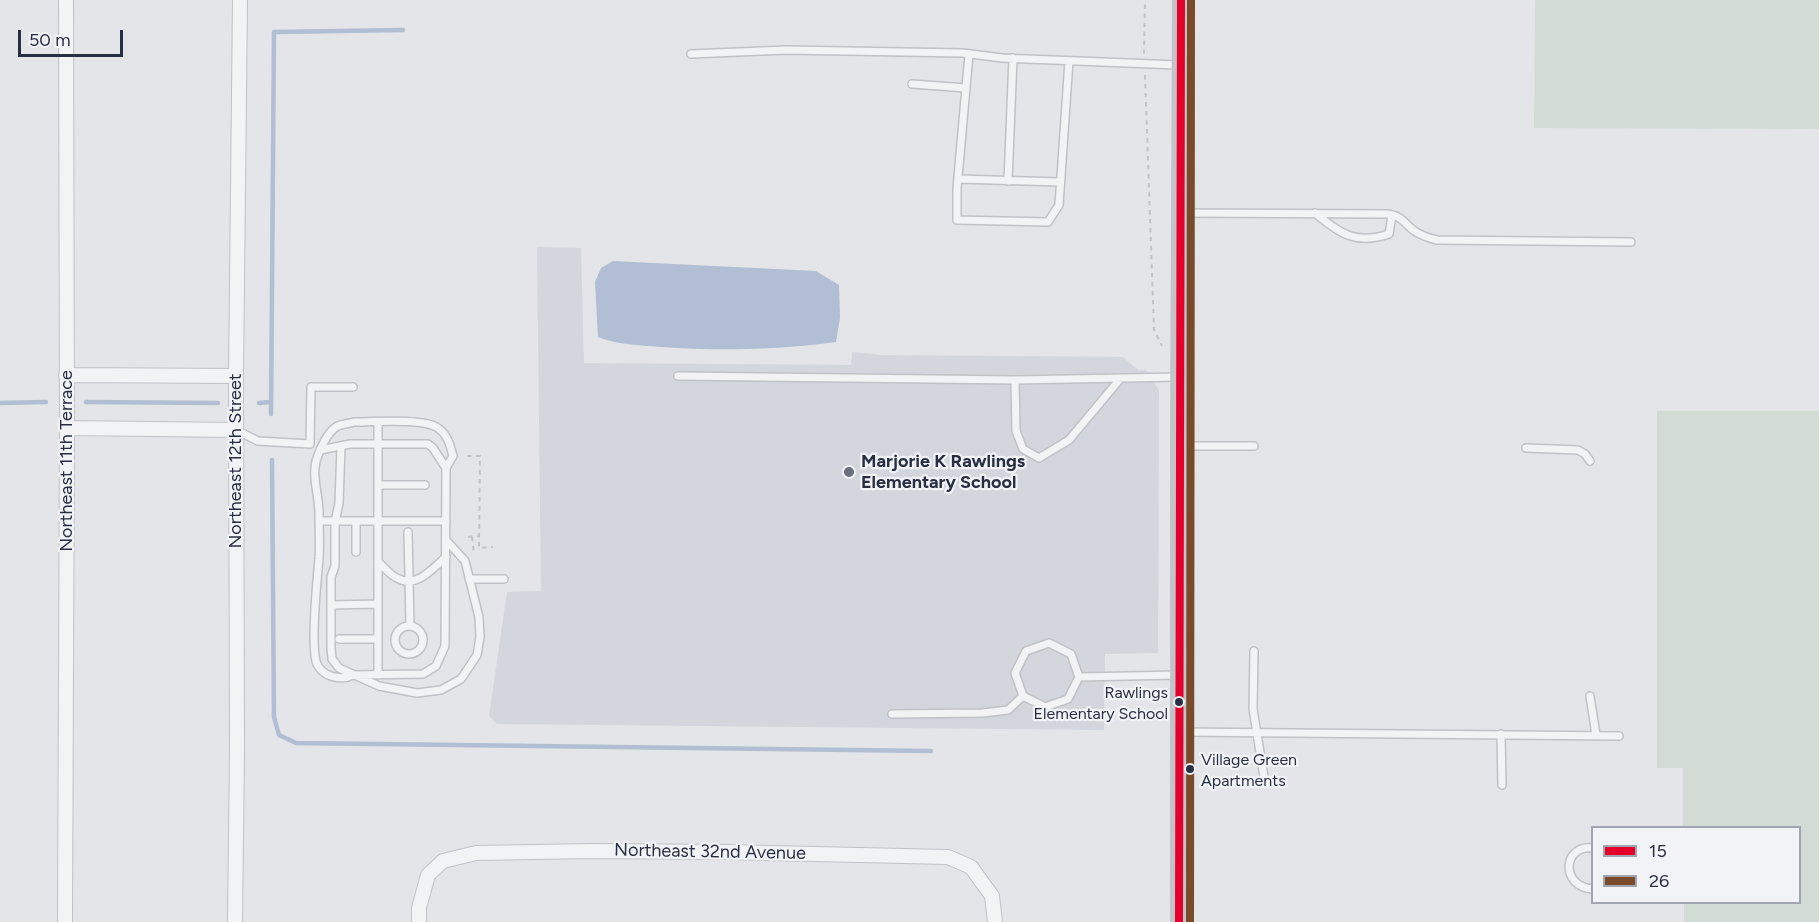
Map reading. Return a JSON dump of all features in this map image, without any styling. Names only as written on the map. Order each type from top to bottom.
[{"type":"street","name":"Northeast 11th Terrace","points":[[65,922],[68,428],[66,0]]},
{"type":"street","name":"Northeast 12th Street","points":[[235,922],[236,376],[240,0]]},
{"type":"street","points":[[1179,922],[1181,0]]},
{"type":"street","points":[[66,375],[236,376]]},
{"type":"street","points":[[68,428],[237,430]]},
{"type":"street","name":"Northeast 32nd Avenue","points":[[419,922],[419,908],[428,875],[442,861],[476,853],[592,851],[948,857],[971,867],[992,896],[995,922]]},
{"type":"lane","points":[[691,54],[786,50],[969,54],[1069,61],[1181,65]]},
{"type":"lane","points":[[969,54],[958,179],[957,220],[1048,222],[1059,205],[1069,61]]},
{"type":"lane","points":[[1008,181],[1013,58]]},
{"type":"lane","points":[[912,84],[966,88]]},
{"type":"lane","points":[[958,179],[1060,182]]},
{"type":"lane","points":[[1180,213],[1392,215],[1399,216],[1423,236],[1437,240],[1631,242]]},
{"type":"lane","points":[[1315,213],[1335,231],[1356,238],[1374,239],[1389,234],[1392,215]]},
{"type":"lane","points":[[678,376],[1015,380],[1180,377]]},
{"type":"lane","points":[[1015,380],[1016,431],[1023,449],[1039,458],[1069,440],[1120,379]]},
{"type":"lane","points":[[310,444],[311,387],[352,387]]},
{"type":"lane","points":[[354,422],[378,422],[422,423],[437,427],[448,439],[453,456],[446,468],[445,646],[436,666],[423,674],[352,675],[345,679],[328,676],[318,664],[315,647],[319,501],[315,492],[315,460],[323,443],[335,427],[354,422]]},
{"type":"lane","points":[[378,422],[378,675]]},
{"type":"lane","points":[[237,430],[258,441],[323,443]]},
{"type":"lane","points":[[320,450],[350,444],[428,444],[446,468]]},
{"type":"lane","points":[[1179,446],[1254,446]]},
{"type":"lane","points":[[341,447],[339,503],[335,522],[335,566],[331,577],[332,659],[339,668],[380,686],[417,693],[441,690],[461,679],[477,655],[480,638],[479,617],[465,561],[446,540]]},
{"type":"lane","points":[[1526,448],[1578,450],[1590,461]]},
{"type":"lane","points":[[379,485],[425,485]]},
{"type":"lane","points":[[319,521],[446,521]]},
{"type":"lane","points":[[356,522],[356,552]]},
{"type":"lane","points":[[408,532],[410,626]]},
{"type":"lane","points":[[378,562],[396,578],[409,582],[422,578],[446,556]]},
{"type":"lane","points":[[470,579],[504,579]]},
{"type":"lane","points":[[331,605],[378,604]]},
{"type":"lane","points":[[410,626],[418,630],[423,643],[419,651],[410,655],[398,649],[395,636],[401,629],[410,626]]},
{"type":"lane","points":[[339,639],[378,639]]},
{"type":"lane","points":[[1049,643],[1071,654],[1079,677],[1068,699],[1045,707],[1023,696],[1015,673],[1026,651],[1049,643]]},
{"type":"lane","points":[[1254,651],[1253,709],[1265,783]]},
{"type":"lane","points":[[1079,677],[1178,675]]},
{"type":"lane","points":[[892,714],[983,713],[1008,710],[1023,696]]},
{"type":"lane","points":[[1590,696],[1596,735]]},
{"type":"lane","points":[[1178,732],[1618,736]]},
{"type":"lane","points":[[1502,734],[1502,785]]},
{"type":"lane","points":[[1591,848],[1580,849],[1573,855],[1569,862],[1569,870],[1571,878],[1577,884],[1591,889]]},
{"type":"path","points":[[1145,0],[1144,63],[1154,330],[1163,346]]},
{"type":"path","points":[[467,456],[480,456],[479,548],[494,548]]},
{"type":"path","points":[[468,537],[479,536]]},
{"type":"path","points":[[472,537],[474,556]]},
{"type":"shaded area","points":[[1535,0],[1819,0],[1819,129],[1534,128]]},
{"type":"shaded area","name":"Marjorie K Rawlings Elementary School","points":[[537,247],[581,248],[584,363],[851,365],[852,352],[882,355],[1123,357],[1138,370],[1146,370],[1159,390],[1158,653],[1105,654],[1104,730],[497,724],[489,716],[507,592],[541,591]]},
{"type":"shaded area","points":[[1657,411],[1819,411],[1819,922],[1684,922],[1684,904],[1801,904],[1801,826],[1683,826],[1683,768],[1657,768]]},
{"type":"water","points":[[613,261],[816,271],[839,285],[840,318],[836,342],[770,348],[705,349],[629,344],[598,337],[595,282],[601,268]]},
{"type":"waterway","points":[[271,414],[274,32],[403,30]]},
{"type":"waterway","points":[[0,403],[46,402]]},
{"type":"waterway","points":[[86,402],[218,403]]},
{"type":"waterway","points":[[259,403],[271,402]]},
{"type":"waterway","points":[[272,460],[274,717],[279,735],[296,743],[931,751]]},
{"type":"transit line","name":"15","points":[[1179,922],[1181,0]]},
{"type":"transit line","name":"26","points":[[1190,922],[1191,0]]},
{"type":"place","name":"Marjorie K Rawlings Elementary School","points":[[849,472]]},
{"type":"place","name":"Rawlings Elementary School","points":[[1179,702]]},
{"type":"place","name":"Village Green Apartments","points":[[1190,769]]}]
